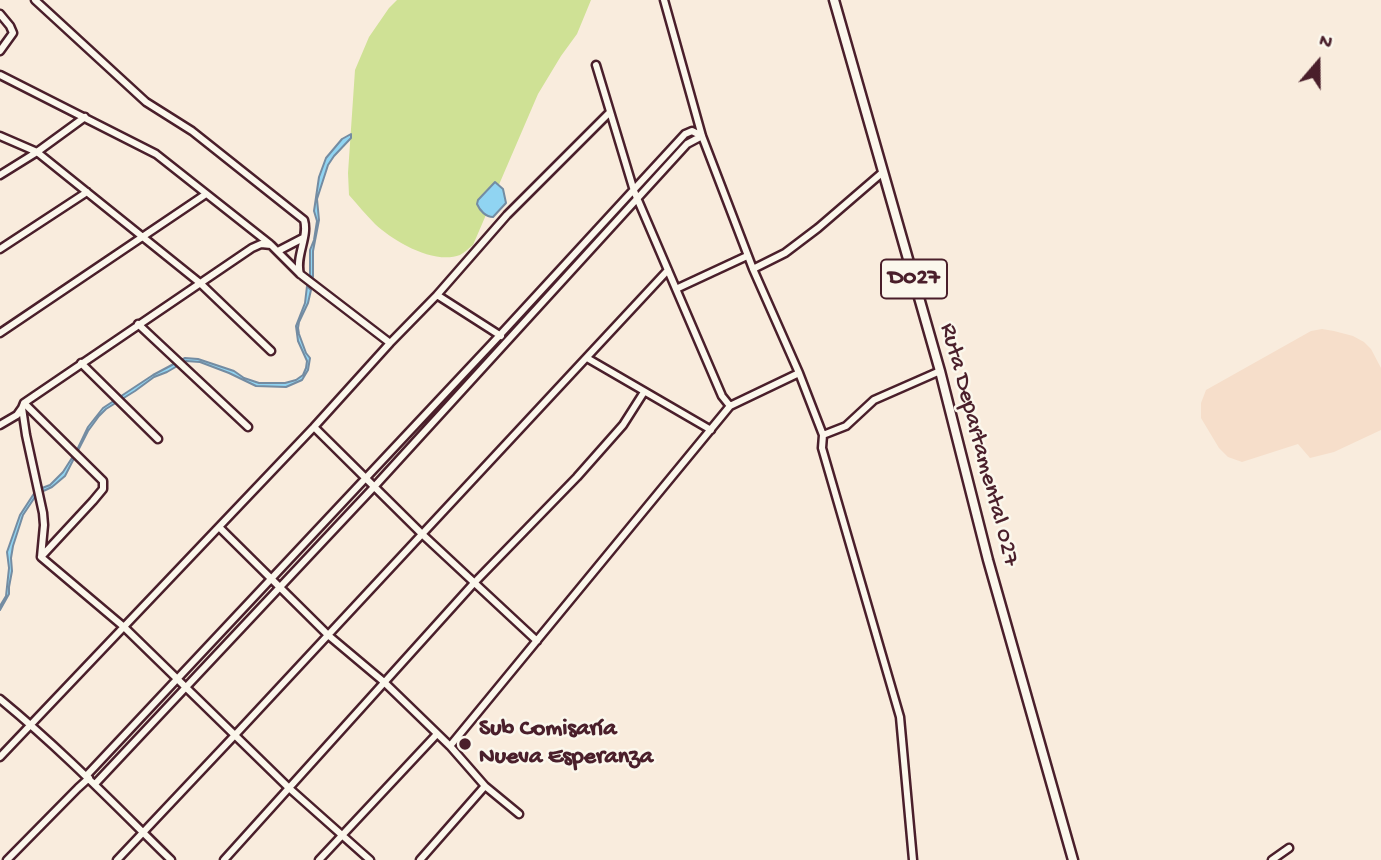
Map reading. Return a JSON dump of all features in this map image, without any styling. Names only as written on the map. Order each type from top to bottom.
[{"type":"main road","name":"Ruta Departamental 027","points":[[834,0],[940,371],[988,560],[1073,860]]},
{"type":"street","points":[[35,0],[146,102],[192,131],[302,218],[306,229],[298,267],[300,274]]},
{"type":"street","points":[[664,0],[702,136],[747,256],[799,373],[823,435],[822,448],[900,717],[913,860]]},
{"type":"street","points":[[0,14],[13,33],[0,51]]},
{"type":"street","points":[[596,65],[634,191],[722,397],[730,406]]},
{"type":"street","points":[[0,75],[156,154],[271,245],[310,283],[390,343]]},
{"type":"street","points":[[0,757],[314,427],[507,215],[610,112]]},
{"type":"street","points":[[0,175],[85,117]]},
{"type":"street","points":[[7,860],[78,788],[685,134],[692,131],[702,136]]},
{"type":"street","points":[[0,136],[37,152],[88,192],[200,283],[271,351]]},
{"type":"street","points":[[96,784],[374,487],[688,144],[702,136]]},
{"type":"street","points":[[753,270],[785,253],[883,172]]},
{"type":"street","points":[[0,250],[88,192]]},
{"type":"street","points":[[0,333],[206,194]]},
{"type":"street","points":[[278,251],[303,238]]},
{"type":"street","points":[[0,425],[17,415],[23,405],[81,363],[252,247],[271,245]]},
{"type":"street","points":[[676,289],[747,256]]},
{"type":"street","points":[[117,860],[668,270]]},
{"type":"street","points":[[437,295],[508,342]]},
{"type":"street","points":[[138,324],[248,427]]},
{"type":"street","points":[[587,358],[711,430]]},
{"type":"street","points":[[81,363],[158,439]]},
{"type":"street","points":[[823,435],[846,426],[874,400],[940,371]]},
{"type":"street","points":[[450,747],[730,406],[799,373]]},
{"type":"street","points":[[224,860],[474,583],[577,477],[623,425],[645,392]]},
{"type":"street","points":[[23,405],[103,481],[103,489],[41,557]]},
{"type":"street","points":[[23,405],[26,435],[43,513],[41,557]]},
{"type":"street","points":[[314,427],[422,534],[537,641]]},
{"type":"street","points":[[219,527],[328,635],[384,682],[485,786],[519,814]]},
{"type":"street","points":[[41,557],[124,627],[289,788],[370,860]]},
{"type":"street","points":[[0,699],[96,784],[172,860]]},
{"type":"street","points":[[319,860],[437,734]]},
{"type":"street","points":[[421,860],[485,786]]},
{"type":"street","points":[[1272,860],[1289,848]]},
{"type":"shaded area","points":[[1322,329],[1353,336],[1371,349],[1381,368],[1381,430],[1334,452],[1310,458],[1298,444],[1242,462],[1228,457],[1219,448],[1201,418],[1201,403],[1206,390],[1311,331]]},
{"type":"green space","points":[[397,0],[591,0],[577,34],[538,94],[473,245],[460,255],[438,257],[414,250],[375,224],[349,195],[355,70],[369,37]]},
{"type":"water","points":[[351,134],[351,138],[328,165],[317,199],[319,220],[313,251],[313,277],[310,276],[310,250],[317,221],[314,211],[319,177],[326,158],[342,139]]},
{"type":"water","points":[[495,182],[503,189],[506,203],[493,217],[484,213],[477,204]]},
{"type":"water","points":[[307,286],[311,290],[298,328],[310,358],[308,370],[302,380],[286,387],[256,386],[200,362],[186,361],[154,377],[99,416],[88,431],[65,476],[52,487],[37,494],[23,515],[13,546],[9,594],[0,610],[6,596],[9,568],[7,552],[20,515],[35,492],[50,485],[63,472],[88,427],[103,408],[153,375],[185,358],[198,359],[234,371],[259,383],[285,383],[296,380],[303,375],[307,361],[298,341],[296,326],[305,303]]},
{"type":"place","name":"Sub Comisaría Nueva Esperanza","points":[[465,744]]}]
